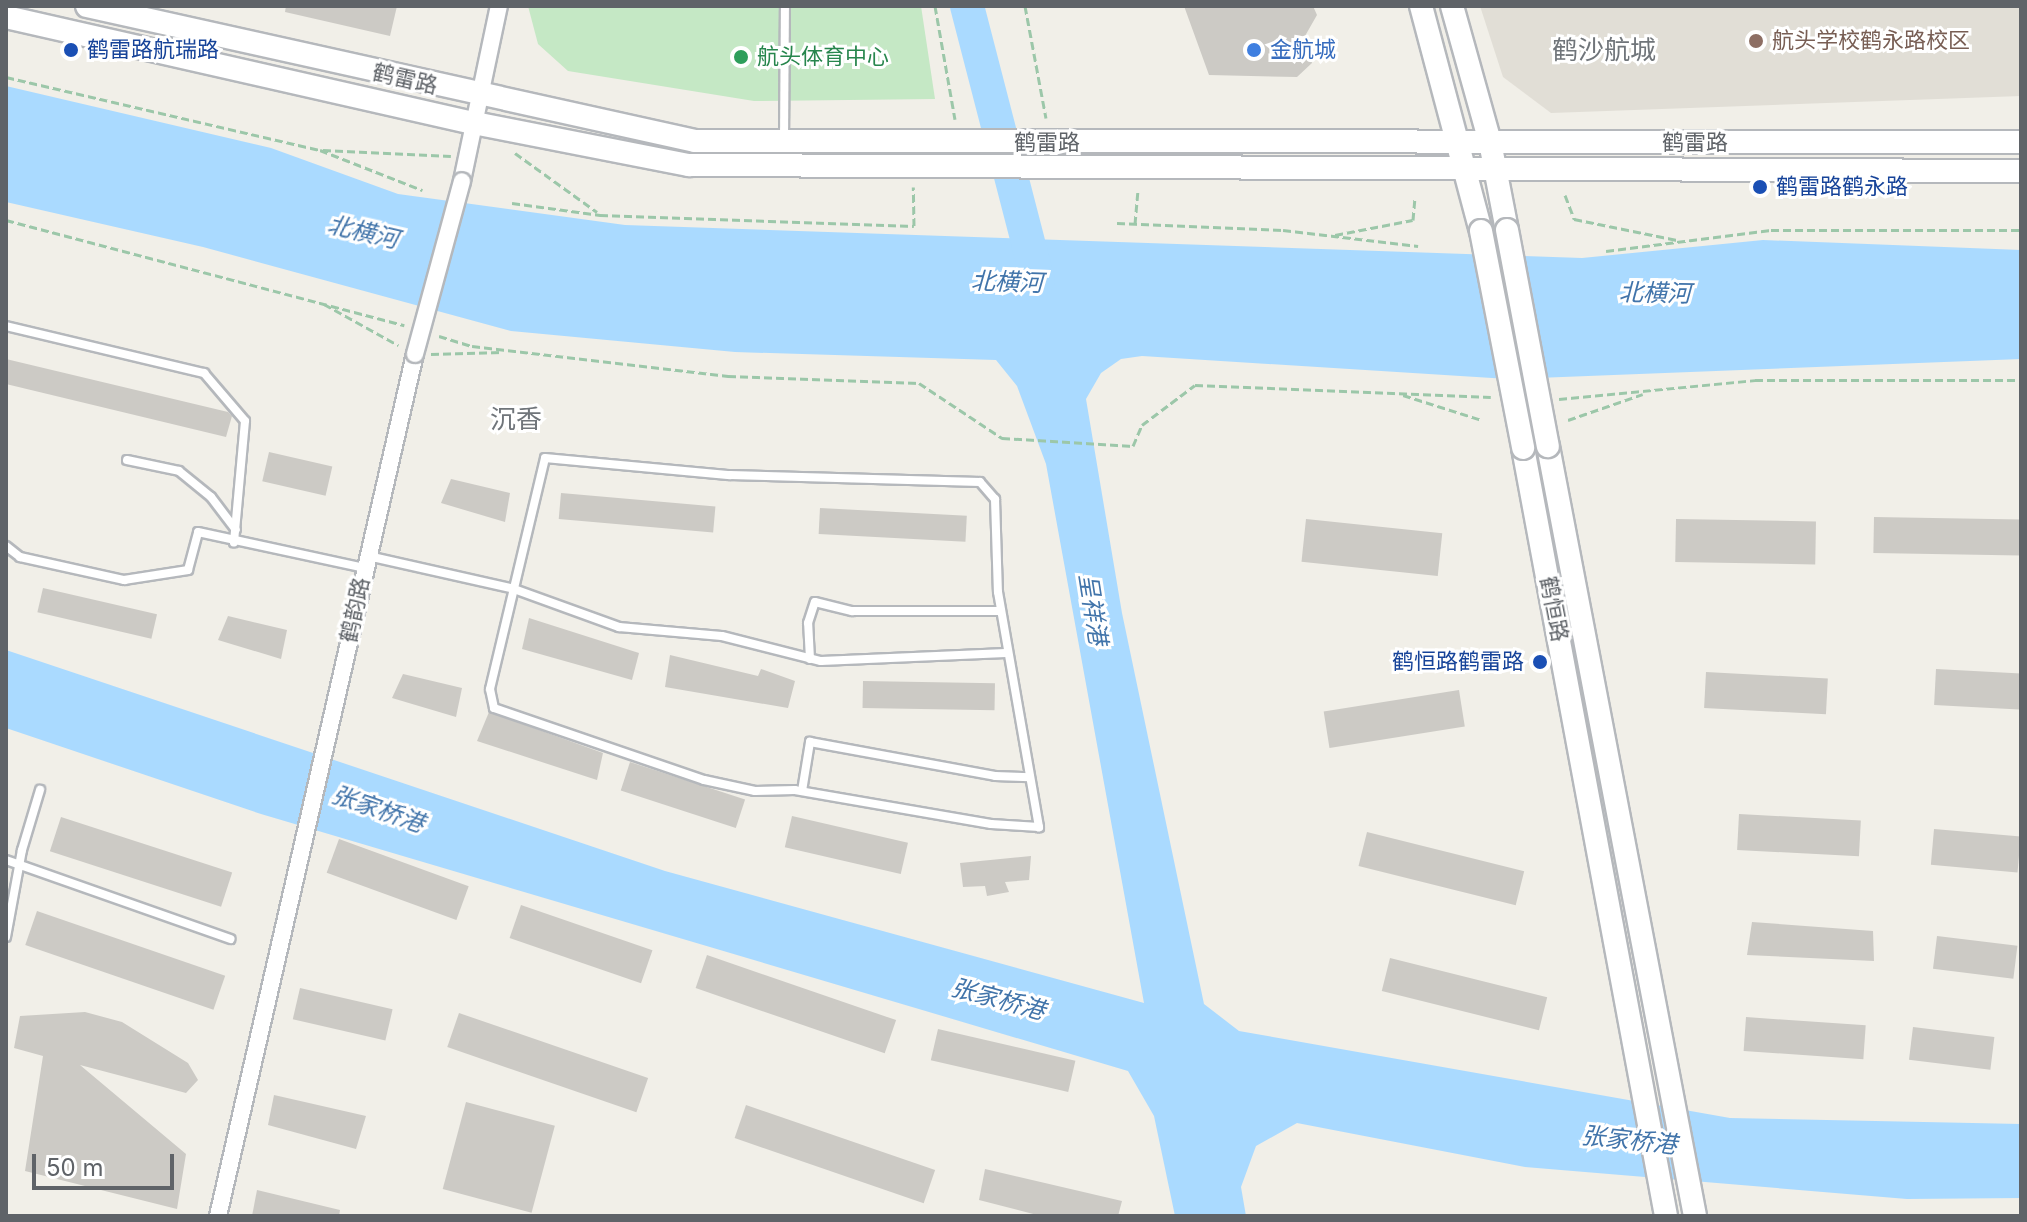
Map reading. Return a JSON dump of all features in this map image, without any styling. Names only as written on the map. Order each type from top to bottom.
[{"type":"street","name":"鹤雷路","points":[[87,6],[480,96],[695,141],[951,144],[2021,142]]},
{"type":"street","name":"鹤韵路","points":[[218,1216],[326,731],[415,354],[462,181],[499,6]]},
{"type":"street","name":"鹤恒路","points":[[1421,6],[1481,231],[1664,1205]]},
{"type":"street","name":"鹤恒路","points":[[1452,6],[1490,142],[1693,1207]]},
{"type":"street","name":"鹤雷路","points":[[6,17],[474,123],[689,165],[2021,171]]},
{"type":"lane","points":[[784,142],[785,6]]},
{"type":"lane","points":[[6,326],[204,373],[245,421],[234,543]]},
{"type":"lane","points":[[545,458],[730,475],[980,482],[995,499],[1001,611],[1039,827],[978,822],[802,791],[755,791],[704,780],[494,708],[490,689],[545,458]]},
{"type":"lane","points":[[127,460],[179,471],[211,497],[237,531]]},
{"type":"lane","points":[[6,546],[20,557],[124,580],[188,570],[198,532],[234,543],[366,562],[514,589],[619,627],[722,636],[810,659],[1006,653]]},
{"type":"lane","points":[[810,659],[808,623],[815,602],[852,611],[1001,611]]},
{"type":"lane","points":[[802,791],[810,742],[983,774],[1030,777]]},
{"type":"lane","points":[[6,937],[23,866],[22,850],[40,790]]},
{"type":"lane","points":[[6,860],[230,939]]},
{"type":"path","points":[[935,6],[955,119]]},
{"type":"path","points":[[1025,6],[1046,118]]},
{"type":"path","points":[[6,77],[320,150],[422,190]]},
{"type":"path","points":[[320,150],[467,157]]},
{"type":"path","points":[[512,151],[600,215]]},
{"type":"path","points":[[512,203],[600,215],[914,226],[913,187]]},
{"type":"path","points":[[1135,224],[1138,190]]},
{"type":"path","points":[[1565,195],[1574,219],[1681,241]]},
{"type":"path","points":[[1332,236],[1413,220],[1415,199]]},
{"type":"path","points":[[6,220],[318,300],[413,328]]},
{"type":"path","points":[[1117,223],[1332,236],[1418,246]]},
{"type":"path","points":[[1606,251],[1771,230],[2021,230]]},
{"type":"path","points":[[318,300],[415,354],[516,351]]},
{"type":"path","points":[[427,332],[516,351],[728,376],[919,383],[1002,438],[1133,446],[1142,425],[1195,385],[1507,397]]},
{"type":"path","points":[[1553,398],[1650,392],[1755,380],[2021,380]]},
{"type":"path","points":[[1568,420],[1650,392]]},
{"type":"path","points":[[1395,393],[1482,420]]},
{"type":"shaded area","name":"航头学校鹤永路校区","points":[[1480,6],[2021,6],[2021,96],[1551,113],[1503,77]]},
{"type":"green space","name":"航头体育中心","points":[[528,6],[921,6],[935,99],[754,101],[568,71],[538,44]]},
{"type":"water","points":[[6,86],[271,148],[398,194],[625,225],[1582,258],[1763,240],[2021,250],[2021,359],[1508,379],[1142,356],[1121,359],[1101,373],[1086,399],[1122,613],[1204,1004],[1239,1031],[1730,1118],[2021,1124],[2021,1198],[1907,1199],[1525,1167],[1297,1123],[1256,1146],[1241,1187],[1246,1216],[1175,1216],[1154,1116],[1128,1071],[261,814],[6,728],[6,650],[665,871],[1144,1003],[1046,464],[1017,386],[996,360],[735,352],[511,331],[203,247],[6,202]]},
{"type":"building","points":[[286,6],[397,6],[390,36],[285,12]]},
{"type":"building","name":"金航城","points":[[1184,6],[1313,6],[1317,15],[1305,36],[1312,63],[1297,77],[1209,75]]},
{"type":"building","points":[[6,359],[228,412],[232,416],[226,437],[6,384]]},
{"type":"building","points":[[269,452],[332,467],[326,496],[262,481]]},
{"type":"building","points":[[451,479],[510,493],[505,522],[441,503]]},
{"type":"building","points":[[561,493],[715,507],[713,532],[559,519]]},
{"type":"building","points":[[820,508],[967,516],[965,542],[819,534]]},
{"type":"building","points":[[1874,517],[2021,520],[2020,556],[1873,553]]},
{"type":"building","points":[[1306,519],[1442,533],[1438,576],[1302,562]]},
{"type":"building","points":[[1676,519],[1816,521],[1815,564],[1675,562]]},
{"type":"building","points":[[43,588],[157,614],[151,639],[37,612]]},
{"type":"building","points":[[228,616],[287,630],[281,659],[218,640]]},
{"type":"building","points":[[529,618],[639,653],[632,680],[522,649]]},
{"type":"building","points":[[670,655],[758,676],[761,669],[795,681],[788,708],[665,687]]},
{"type":"building","points":[[1936,669],[2021,673],[2019,709],[1934,705]]},
{"type":"building","points":[[1706,672],[1828,678],[1826,714],[1704,708]]},
{"type":"building","points":[[403,674],[462,688],[456,717],[392,698]]},
{"type":"building","points":[[863,681],[995,683],[995,710],[863,708]]},
{"type":"building","points":[[1459,690],[1465,727],[1329,748],[1324,711]]},
{"type":"building","points":[[489,712],[603,753],[597,780],[477,741]]},
{"type":"building","points":[[630,762],[745,799],[736,828],[621,791]]},
{"type":"building","points":[[1739,814],[1861,820],[1859,856],[1737,850]]},
{"type":"building","points":[[792,816],[908,843],[901,874],[785,847]]},
{"type":"building","points":[[61,817],[232,873],[221,907],[50,851]]},
{"type":"building","points":[[1934,829],[2021,837],[2018,872],[1931,865]]},
{"type":"building","points":[[1367,832],[1524,871],[1516,905],[1359,866]]},
{"type":"building","points":[[339,839],[469,886],[456,920],[327,873]]},
{"type":"building","points":[[1031,856],[1029,880],[1005,882],[1009,892],[987,896],[985,886],[963,887],[960,863]]},
{"type":"building","points":[[521,905],[652,950],[641,983],[510,938]]},
{"type":"building","points":[[37,911],[225,976],[213,1010],[25,945]]},
{"type":"building","points":[[1752,922],[1873,931],[1874,961],[1747,955]]},
{"type":"building","points":[[1937,936],[2017,946],[2013,979],[1933,969]]},
{"type":"building","points":[[707,955],[896,1020],[885,1053],[696,988]]},
{"type":"building","points":[[1390,958],[1547,997],[1539,1030],[1382,991]]},
{"type":"building","points":[[300,988],[393,1009],[385,1041],[293,1019]]},
{"type":"building","points":[[85,1012],[122,1022],[188,1063],[198,1080],[186,1093],[80,1065],[186,1154],[177,1209],[25,1171],[43,1056],[14,1048],[20,1016]]},
{"type":"building","points":[[459,1013],[648,1078],[636,1112],[447,1047]]},
{"type":"building","points":[[1746,1017],[1866,1025],[1863,1059],[1744,1051]]},
{"type":"building","points":[[1913,1027],[1994,1037],[1990,1070],[1909,1060]]},
{"type":"building","points":[[938,1029],[1075,1061],[1068,1092],[931,1060]]},
{"type":"building","points":[[274,1095],[366,1116],[356,1149],[268,1125]]},
{"type":"building","points":[[466,1102],[555,1126],[532,1213],[443,1189]]},
{"type":"building","points":[[746,1105],[935,1170],[924,1203],[735,1138]]},
{"type":"building","points":[[985,1169],[1122,1201],[1118,1216],[1041,1216],[979,1200]]},
{"type":"building","points":[[257,1190],[340,1210],[339,1216],[252,1216]]},
{"type":"waterway","name":"呈祥港","points":[[967,6],[1038,280]]},
{"type":"place","name":"航头学校鹤永路校区","points":[[1756,41]]},
{"type":"place","name":"鹤雷路航瑞路","points":[[71,50]]},
{"type":"place","name":"金航城","points":[[1254,50]]},
{"type":"place","name":"航头体育中心","points":[[741,57]]},
{"type":"place","name":"鹤雷路鹤永路","points":[[1760,187]]},
{"type":"place","name":"鹤恒路鹤雷路","points":[[1540,662]]},
{"type":"district","name":"鹤沙航城","points":[[1604,50]]},
{"type":"district","name":"沉香","points":[[516,419]]},
{"type":"water label","name":"北横河","points":[[363,232]]},
{"type":"water label","name":"北横河","points":[[1007,282]]},
{"type":"water label","name":"北横河","points":[[1655,293]]},
{"type":"water label","name":"张家桥港","points":[[378,809]]},
{"type":"water label","name":"张家桥港","points":[[998,999]]},
{"type":"water label","name":"张家桥港","points":[[1629,1140]]}]
